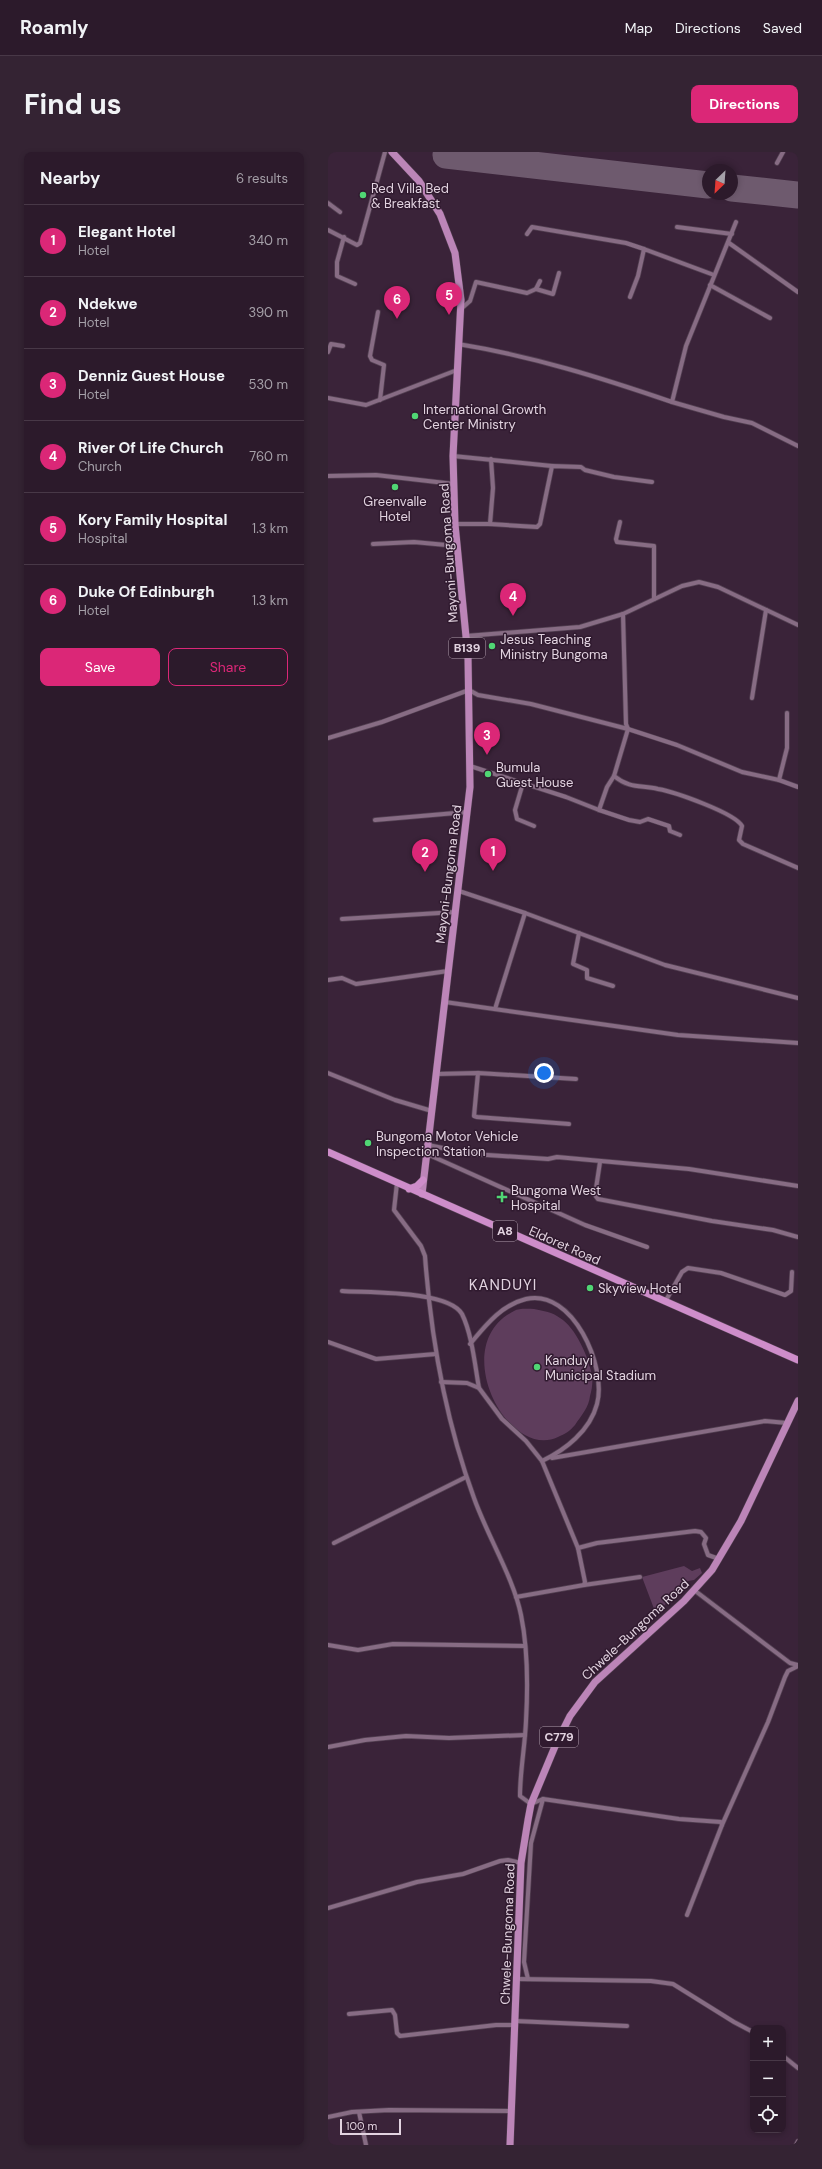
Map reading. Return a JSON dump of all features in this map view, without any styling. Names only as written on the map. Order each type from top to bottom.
[{"type":"highway","name":"Eldoret Road","points":[[328,1152],[665,1302],[798,1364]]},
{"type":"highway","points":[[409,1189],[417,1186],[423,1180]]},
{"type":"highway","name":"Eldoret Road","points":[[682,1310],[798,1360]]},
{"type":"main road","name":"Mayoni-Bungoma Road","points":[[392,152],[419,181],[440,214],[455,253],[462,308],[458,344],[453,456],[457,546],[466,636],[469,690],[470,766],[459,890],[448,971],[427,1162]]},
{"type":"main road","points":[[424,1195],[423,1180],[427,1162]]},
{"type":"main road","points":[[424,1195],[427,1162]]},
{"type":"main road","name":"Chwele-Bungoma Road","points":[[510,2145],[519,1932],[520,1863],[531,1804],[556,1744],[585,1693],[694,1590],[719,1559],[757,1491],[797,1402],[798,1396]]},
{"type":"street","points":[[328,230],[357,245],[360,243],[385,152]]},
{"type":"street","points":[[777,163],[782,152]]},
{"type":"street","points":[[328,202],[340,212]]},
{"type":"street","points":[[672,402],[686,346],[714,275],[729,243],[736,222]]},
{"type":"street","points":[[527,234],[532,227],[626,243],[644,248],[714,275]]},
{"type":"street","points":[[677,227],[732,234]]},
{"type":"street","points":[[344,237],[337,262],[336,276],[356,284]]},
{"type":"street","points":[[729,243],[798,292]]},
{"type":"street","points":[[630,297],[638,276],[644,248]]},
{"type":"street","points":[[536,289],[553,294],[559,273]]},
{"type":"street","points":[[462,308],[470,301],[476,282],[527,293],[536,289],[540,281]]},
{"type":"street","points":[[710,285],[770,318]]},
{"type":"street","points":[[378,312],[370,358],[384,365],[380,400]]},
{"type":"street","points":[[328,352],[331,344],[343,346]]},
{"type":"street","points":[[458,344],[520,356],[601,378],[724,418],[752,423],[798,446]]},
{"type":"street","points":[[328,398],[364,405],[457,370]]},
{"type":"street","points":[[453,456],[552,466],[581,467],[585,470],[614,477],[652,482]]},
{"type":"street","points":[[490,524],[492,488],[491,459]]},
{"type":"street","points":[[456,524],[490,524],[527,527],[539,526],[552,466]]},
{"type":"street","points":[[328,476],[376,475],[454,484]]},
{"type":"street","points":[[620,522],[616,539],[617,542],[654,546],[654,599]]},
{"type":"street","points":[[373,544],[414,542],[457,546]]},
{"type":"street","points":[[466,636],[570,629],[623,614],[682,586],[699,582],[718,586],[798,626]]},
{"type":"street","points":[[752,698],[766,610]]},
{"type":"street","points":[[599,810],[607,787],[614,776],[628,729],[626,724],[623,614]]},
{"type":"street","points":[[328,738],[382,722],[469,690],[478,695],[531,704],[628,729],[677,745],[742,772],[779,780],[798,787]]},
{"type":"street","points":[[779,780],[786,748],[787,713]]},
{"type":"street","points":[[470,766],[566,797],[629,820],[640,822],[648,819],[656,821],[669,826],[670,831],[680,835]]},
{"type":"street","points":[[614,776],[635,787],[668,791],[733,817],[742,826],[739,840],[743,844],[798,868]]},
{"type":"street","points":[[522,783],[516,810],[517,819],[534,826]]},
{"type":"street","points":[[375,820],[467,812]]},
{"type":"street","points":[[459,890],[665,966],[798,998]]},
{"type":"street","points":[[342,919],[456,912]]},
{"type":"street","points":[[495,1009],[524,913]]},
{"type":"street","points":[[579,933],[573,964],[587,970],[587,978],[613,986]]},
{"type":"street","points":[[328,980],[342,978],[356,984],[448,971]]},
{"type":"street","points":[[445,1002],[678,1035],[798,1043]]},
{"type":"street","points":[[328,1073],[395,1100],[432,1111]]},
{"type":"street","points":[[478,1073],[474,1116],[570,1124]]},
{"type":"street","points":[[436,1074],[478,1073],[576,1079]]},
{"type":"street","points":[[428,1145],[483,1155],[548,1159],[557,1157],[689,1169],[798,1186]]},
{"type":"street","points":[[427,1154],[585,1224],[647,1248]]},
{"type":"street","points":[[600,1162],[595,1196],[598,1199],[712,1221],[773,1230],[798,1237]]},
{"type":"street","points":[[396,1183],[394,1210],[421,1246],[425,1256],[428,1297],[436,1354],[456,1446],[480,1515],[516,1597],[521,1615],[525,1646],[526,1676],[525,1735],[520,1796],[531,1804],[543,1799],[679,1819],[721,1822],[722,1825]]},
{"type":"street","points":[[665,1302],[682,1272],[688,1268],[721,1273],[785,1295],[791,1290],[792,1272]]},
{"type":"street","points":[[342,1291],[428,1297],[457,1307],[466,1326],[479,1388],[502,1420],[526,1442],[542,1461],[578,1548],[585,1582],[584,1586]]},
{"type":"street","points":[[470,1344],[500,1312],[519,1302],[533,1298],[546,1300],[556,1304],[581,1329],[591,1351],[598,1375],[599,1393],[597,1406],[589,1422],[568,1446],[542,1461]]},
{"type":"street","points":[[328,1342],[376,1359],[436,1354]]},
{"type":"street","points":[[441,1382],[467,1383],[479,1388]]},
{"type":"street","points":[[542,1461],[568,1454],[711,1429],[765,1421],[787,1423]]},
{"type":"street","points":[[334,1543],[466,1477]]},
{"type":"street","points":[[578,1548],[597,1543],[695,1531],[701,1532],[706,1538],[704,1544],[708,1555],[719,1559]]},
{"type":"street","points":[[516,1597],[640,1577]]},
{"type":"street","points":[[694,1590],[790,1663],[798,1665]]},
{"type":"street","points":[[328,1645],[358,1650],[393,1644],[525,1646]]},
{"type":"street","points":[[687,1915],[722,1825],[766,1726],[785,1677],[788,1671],[798,1665]]},
{"type":"street","points":[[328,1747],[365,1740],[420,1735],[449,1738],[525,1735]]},
{"type":"street","points":[[528,1979],[524,1962],[527,1932],[531,1843],[543,1799]]},
{"type":"street","points":[[328,1908],[417,1882],[463,1874],[500,1861],[508,1860],[520,1863]]},
{"type":"street","points":[[519,1932],[527,1932]]},
{"type":"street","points":[[517,1979],[651,1981],[673,1984],[750,2030]]},
{"type":"street","points":[[349,2014],[392,2010],[395,2014],[397,2033],[400,2036],[515,2023],[627,2026]]},
{"type":"street","points":[[786,2058],[798,2068]]},
{"type":"street","points":[[328,2117],[352,2112],[435,2110],[512,2111]]},
{"type":"street","points":[[360,2112],[366,2145]]},
{"type":"street","points":[[796,2145],[798,2141]]},
{"type":"shaded area","name":"Kanduyi Municipal Stadium","points":[[534,1309],[554,1314],[571,1328],[584,1351],[592,1375],[588,1404],[573,1427],[558,1437],[539,1440],[520,1432],[504,1416],[492,1395],[485,1372],[485,1348],[495,1327],[516,1310]]},
{"type":"shaded area","points":[[684,1566],[692,1571],[700,1568],[702,1573],[694,1580],[688,1581],[656,1614],[642,1577]]},
{"type":"runway","points":[[446,155],[702,184]]},
{"type":"runway","points":[[738,189],[798,195]]},
{"type":"place","name":"Red Villa Bed & Breakfast","points":[[363,195]]},
{"type":"place","name":"Kory Family Hospital","points":[[449,315]]},
{"type":"place","name":"Duke Of Edinburgh","points":[[397,319]]},
{"type":"place","name":"International Growth Center Ministry","points":[[415,416]]},
{"type":"place","name":"Greenvalle Hotel","points":[[395,487]]},
{"type":"place","name":"River Of Life Church","points":[[513,616]]},
{"type":"place","name":"Jesus Teaching Ministry Bungoma","points":[[492,646]]},
{"type":"place","name":"Denniz Guest House","points":[[487,755]]},
{"type":"place","name":"Bumula Guest House","points":[[488,774]]},
{"type":"place","name":"Elegant Hotel","points":[[493,871]]},
{"type":"place","name":"Ndekwe","points":[[425,872]]},
{"type":"place","name":"Bungoma Motor Vehicle Inspection Station","points":[[368,1143]]},
{"type":"place","name":"Bungoma West Hospital","points":[[502,1197]]},
{"type":"place","name":"Skyview Hotel","points":[[590,1288]]},
{"type":"place","name":"Kanduyi Municipal Stadium","points":[[537,1367]]},
{"type":"district","name":"KANDUYI","points":[[503,1285]]}]
